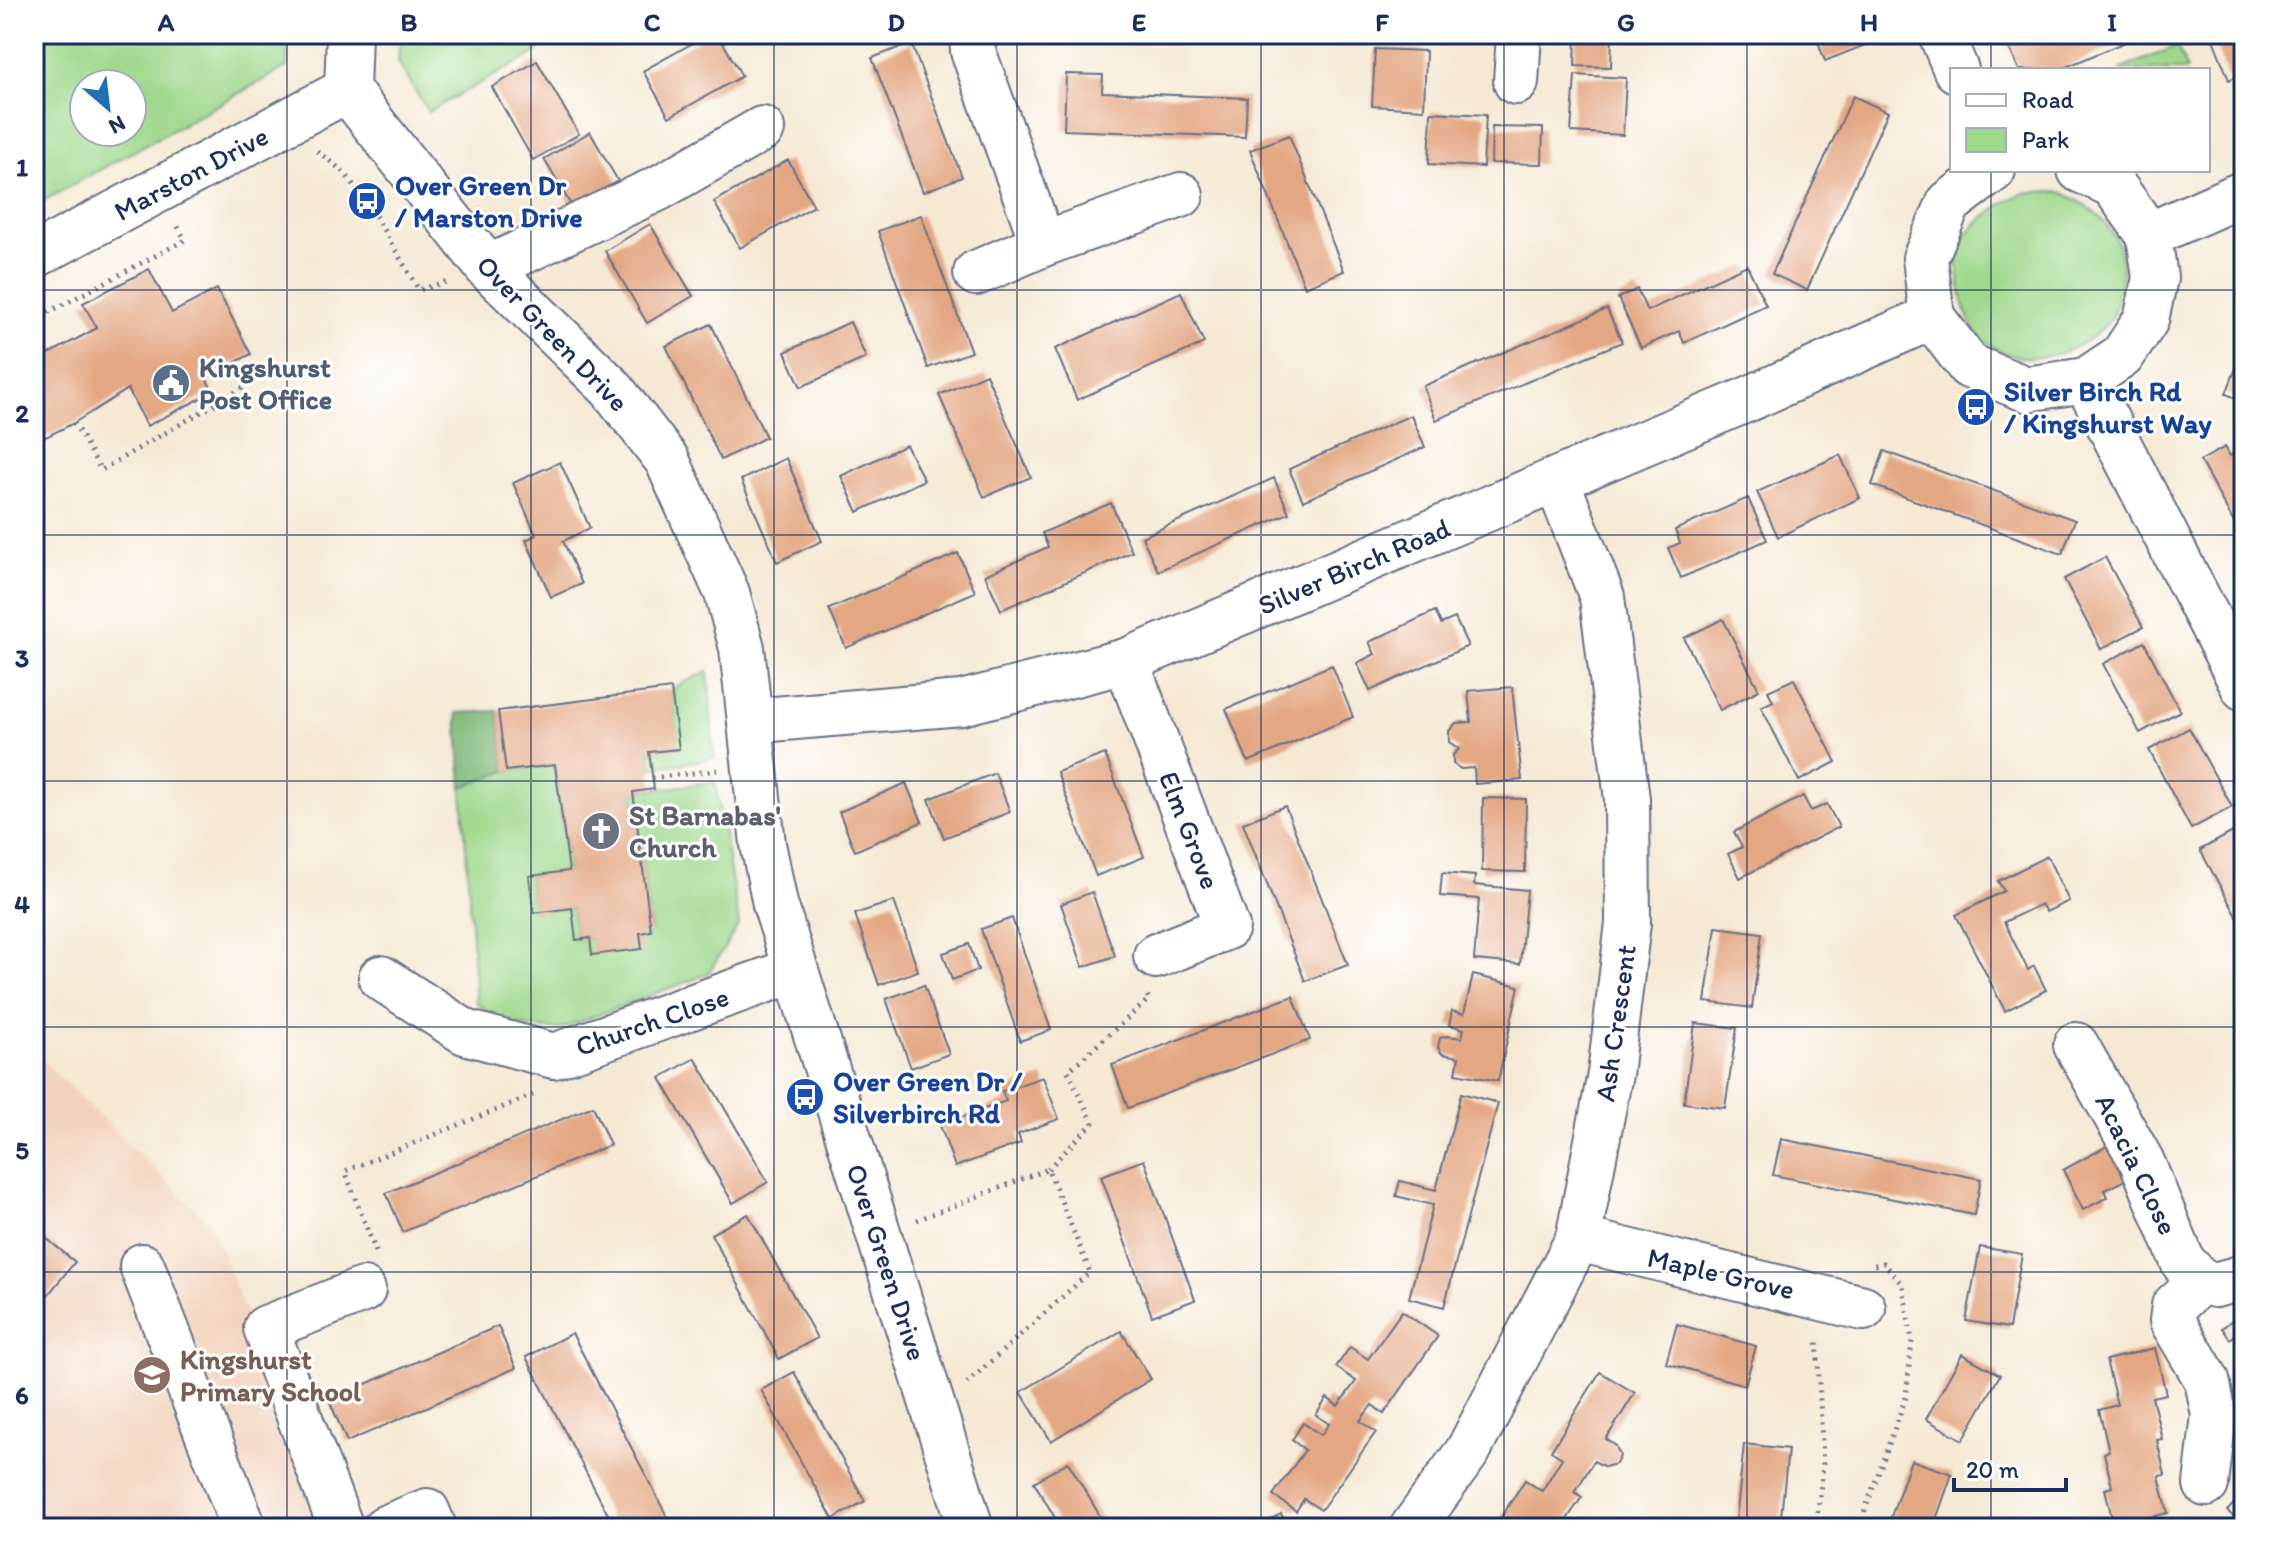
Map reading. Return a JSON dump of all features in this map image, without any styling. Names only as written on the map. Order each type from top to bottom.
[{"type":"street","points":[[347,90],[349,34]]},
{"type":"street","points":[[972,34],[973,51],[1043,244]]},
{"type":"street","points":[[1516,82],[1519,34]]},
{"type":"street","points":[[1941,34],[1955,68]]},
{"type":"street","name":"Marston Drive","points":[[34,256],[347,90]]},
{"type":"street","name":"Over Green Drive","points":[[347,90],[475,280],[611,388],[667,460],[727,593],[742,648],[763,844],[775,904],[971,1528]]},
{"type":"street","points":[[475,280],[659,188],[762,129]]},
{"type":"street","points":[[1990,172],[1949,203],[1925,258],[1932,317],[1969,366],[2026,389],[2086,380],[2122,356],[2146,320],[2155,278],[2149,235],[2113,185],[2084,172]]},
{"type":"street","points":[[2149,235],[2244,193]]},
{"type":"street","points":[[976,273],[1043,244],[1181,195]]},
{"type":"street","name":"Silver Birch Road","points":[[750,721],[961,703],[1126,661],[1557,481],[1932,317]]},
{"type":"street","points":[[2086,380],[2244,688]]},
{"type":"street","name":"Ash Crescent","points":[[1412,1528],[1468,1451],[1578,1239],[1610,1074],[1628,923],[1627,799],[1602,597],[1557,481]]},
{"type":"street","name":"Elm Grove","points":[[1126,661],[1227,927],[1156,956]]},
{"type":"street","name":"Church Close","points":[[381,978],[465,1032],[554,1056],[795,970]]},
{"type":"street","name":"Acacia Close","points":[[2076,1045],[2142,1162],[2183,1262],[2201,1281]]},
{"type":"street","name":"Maple Grove","points":[[1578,1239],[1863,1308]]},
{"type":"street","points":[[142,1266],[244,1528]]},
{"type":"street","points":[[2206,1484],[2214,1415],[2207,1380],[2172,1321],[2174,1306],[2201,1281],[2215,1285],[2244,1277]]},
{"type":"street","points":[[341,1528],[266,1328],[363,1290]]},
{"type":"street","points":[[385,1528],[427,1511],[434,1528]]},
{"type":"path","points":[[305,150],[316,150],[344,172],[374,214],[419,290],[451,281],[475,280]]},
{"type":"path","points":[[34,320],[185,240],[174,218]]},
{"type":"path","points":[[74,423],[101,470],[248,385]]},
{"type":"path","points":[[652,778],[722,770]]},
{"type":"path","points":[[878,1235],[1048,1169],[1093,1123],[1068,1071],[1149,999],[1135,968],[1156,956]]},
{"type":"path","points":[[363,1290],[377,1256],[345,1171],[534,1094]]},
{"type":"path","points":[[934,1412],[1090,1272],[1048,1169]]},
{"type":"path","points":[[1816,1528],[1823,1466],[1815,1296],[1849,1271],[1884,1263],[1903,1286],[1912,1341],[1906,1397],[1865,1510],[1863,1528]]},
{"type":"shaded area","name":"Kingshurst Primary School","points":[[34,1052],[210,1223],[330,1528],[34,1528]]},
{"type":"green space","points":[[34,34],[288,34],[287,67],[148,143],[148,68],[68,68],[68,148],[140,148],[34,206]]},
{"type":"green space","points":[[400,34],[544,34],[539,51],[428,112],[398,62]]},
{"type":"green space","points":[[2177,46],[2186,68],[2124,68]]},
{"type":"green space","points":[[2029,192],[2061,192],[2077,200],[2103,221],[2119,247],[2122,279],[2115,309],[2110,320],[2094,336],[2075,347],[2054,355],[2033,358],[2012,355],[1993,347],[1978,333],[1966,312],[1958,252],[1967,234],[1985,216],[2006,202]]},
{"type":"green space","points":[[708,671],[714,758],[651,768],[649,752],[678,748],[671,689]]},
{"type":"green space","points":[[498,711],[506,771],[462,787],[457,713]]},
{"type":"green space","points":[[555,765],[569,871],[529,876],[534,912],[572,908],[576,940],[651,930],[633,792],[715,782],[739,924],[708,974],[560,1029],[549,1029],[526,1027],[505,1020],[476,1002],[462,787],[506,771]]},
{"type":"building","points":[[709,34],[718,34],[742,76],[669,117],[643,71]]},
{"type":"building","points":[[1576,34],[1612,34],[1611,67],[1575,66]]},
{"type":"building","points":[[1815,34],[1876,34],[1878,40],[1825,61]]},
{"type":"building","points":[[2003,34],[2144,34],[2064,68],[2018,68]]},
{"type":"building","points":[[2211,34],[2244,34],[2244,73],[2229,80]]},
{"type":"building","points":[[911,43],[962,177],[923,192],[872,58]]},
{"type":"building","points":[[1375,49],[1426,51],[1424,109],[1372,106]]},
{"type":"building","points":[[537,61],[579,134],[533,160],[492,87]]},
{"type":"building","points":[[1066,74],[1103,75],[1102,92],[1247,98],[1245,137],[1064,130]]},
{"type":"building","points":[[1575,75],[1626,78],[1623,135],[1571,132]]},
{"type":"building","points":[[1853,96],[1888,112],[1807,290],[1772,274]]},
{"type":"building","points":[[1431,112],[1486,115],[1483,167],[1429,164]]},
{"type":"building","points":[[1492,127],[1543,128],[1542,164],[1491,163]]},
{"type":"building","points":[[590,132],[618,181],[572,207],[544,159]]},
{"type":"building","points":[[1289,135],[1344,271],[1305,287],[1250,150]]},
{"type":"building","points":[[788,160],[814,206],[740,248],[714,202]]},
{"type":"building","points":[[921,215],[971,352],[928,368],[878,231]]},
{"type":"building","points":[[650,224],[693,296],[647,323],[605,251]]},
{"type":"building","points":[[1747,265],[1766,305],[1684,343],[1679,331],[1641,348],[1618,298],[1637,289],[1647,311]]},
{"type":"building","points":[[149,269],[172,313],[217,289],[251,354],[206,378],[213,392],[147,426],[128,389],[74,423],[34,443],[34,362],[97,328],[83,303]]},
{"type":"building","points":[[1181,292],[1204,343],[1077,400],[1055,349]]},
{"type":"building","points":[[1607,309],[1622,342],[1436,420],[1423,386]]},
{"type":"building","points":[[850,322],[866,358],[801,387],[785,352]]},
{"type":"building","points":[[711,324],[766,437],[721,460],[666,346]]},
{"type":"building","points":[[2244,347],[2244,416],[2236,413],[2241,400],[2226,394]]},
{"type":"building","points":[[986,374],[1031,477],[984,497],[939,395]]},
{"type":"building","points":[[1411,415],[1425,447],[1303,501],[1289,469]]},
{"type":"building","points":[[906,445],[924,480],[858,512],[841,476]]},
{"type":"building","points":[[2225,447],[2230,456],[2244,449],[2244,541],[2200,461]]},
{"type":"building","points":[[1884,451],[2075,520],[2062,554],[1872,485]]},
{"type":"building","points":[[1840,455],[1860,498],[1778,537],[1757,492]]},
{"type":"building","points":[[786,458],[822,541],[777,562],[741,480]]},
{"type":"building","points":[[560,462],[590,528],[563,541],[582,584],[551,597],[526,540],[536,535],[513,483]]},
{"type":"building","points":[[1274,478],[1289,513],[1158,571],[1142,537]]},
{"type":"building","points":[[1748,498],[1767,540],[1681,578],[1668,548],[1680,543],[1675,530]]},
{"type":"building","points":[[1111,503],[1132,552],[1001,610],[985,575],[1048,547],[1042,533]]},
{"type":"building","points":[[958,553],[975,592],[846,648],[829,609]]},
{"type":"building","points":[[2105,557],[2143,627],[2101,649],[2064,579]]},
{"type":"building","points":[[1435,611],[1441,624],[1455,618],[1468,646],[1370,691],[1357,663],[1375,654],[1369,642]]},
{"type":"building","points":[[1723,619],[1759,690],[1720,710],[1684,638]]},
{"type":"building","points":[[2144,642],[2180,711],[2140,733],[2103,664]]},
{"type":"building","points":[[1332,665],[1353,717],[1248,762],[1226,709]]},
{"type":"building","points":[[1794,679],[1836,762],[1799,781],[1761,707],[1773,701],[1768,691]]},
{"type":"building","points":[[1512,687],[1522,780],[1475,784],[1474,768],[1461,769],[1453,764],[1453,755],[1459,749],[1449,742],[1449,731],[1456,723],[1471,722],[1468,691]]},
{"type":"building","name":"St Barnabas' Church","points":[[671,689],[679,749],[649,752],[654,789],[633,792],[651,931],[640,933],[642,949],[592,955],[590,938],[576,940],[572,908],[534,913],[529,876],[569,871],[555,765],[506,771],[498,711]]},
{"type":"building","points":[[2189,728],[2232,807],[2191,829],[2149,750]]},
{"type":"building","points":[[1105,754],[1144,857],[1096,876],[1057,772]]},
{"type":"building","points":[[995,773],[1010,812],[944,838],[929,799]]},
{"type":"building","points":[[906,783],[922,822],[855,851],[839,812]]},
{"type":"building","points":[[1803,796],[1811,811],[1827,804],[1839,827],[1740,878],[1728,854],[1742,847],[1734,832]]},
{"type":"building","points":[[1483,798],[1526,799],[1525,872],[1482,871]]},
{"type":"building","points":[[1285,806],[1348,965],[1305,981],[1243,823]]},
{"type":"building","points":[[2242,827],[2244,920],[2240,922],[2200,850]]},
{"type":"building","points":[[2047,856],[2069,901],[2046,912],[2041,904],[2004,922],[2028,970],[2034,966],[2046,990],[2005,1011],[1956,915],[2004,891],[1998,881]]},
{"type":"building","points":[[1442,873],[1475,876],[1474,885],[1527,890],[1520,964],[1474,960],[1479,899],[1440,896]]},
{"type":"building","points":[[1092,892],[1115,956],[1083,967],[1061,904]]},
{"type":"building","points":[[894,901],[918,971],[879,985],[855,914]]},
{"type":"building","points":[[1012,918],[1051,1030],[1020,1041],[981,929]]},
{"type":"building","points":[[1716,927],[1762,933],[1752,1008],[1705,1002]]},
{"type":"building","points":[[969,944],[978,970],[952,980],[943,953]]},
{"type":"building","points":[[1473,975],[1519,986],[1498,1081],[1456,1073],[1459,1057],[1442,1054],[1438,1047],[1440,1038],[1462,1038],[1464,1029],[1449,1025],[1452,1011],[1464,1014]]},
{"type":"building","points":[[924,985],[949,1054],[911,1068],[886,999]]},
{"type":"building","points":[[1293,996],[1310,1040],[1128,1108],[1112,1065]]},
{"type":"building","points":[[1695,1023],[1737,1028],[1725,1108],[1684,1103]]},
{"type":"building","points":[[695,1058],[768,1182],[733,1203],[660,1078]]},
{"type":"building","points":[[1043,1077],[1059,1119],[1018,1134],[1021,1143],[955,1167],[940,1125],[1006,1101],[1002,1091]]},
{"type":"building","points":[[1461,1093],[1498,1103],[1444,1307],[1409,1298],[1433,1205],[1396,1196],[1400,1181],[1436,1190]]},
{"type":"building","points":[[593,1106],[610,1145],[403,1232],[386,1193]]},
{"type":"building","points":[[1781,1139],[1981,1179],[1974,1215],[1773,1175]]},
{"type":"building","points":[[2109,1145],[2127,1179],[2105,1190],[2108,1197],[2083,1210],[2063,1170]]},
{"type":"building","points":[[1144,1160],[1195,1300],[1152,1316],[1101,1176]]},
{"type":"building","points":[[748,1214],[817,1338],[779,1359],[711,1234]]},
{"type":"building","points":[[34,1228],[75,1262],[34,1312]]},
{"type":"building","points":[[1980,1247],[2022,1254],[2009,1328],[1966,1321]]},
{"type":"building","points":[[1402,1311],[1438,1336],[1384,1414],[1372,1405],[1360,1421],[1376,1432],[1321,1510],[1304,1499],[1296,1511],[1273,1495],[1305,1450],[1292,1440],[1303,1423],[1321,1435],[1329,1424],[1316,1415],[1327,1398],[1338,1406],[1356,1381],[1336,1367],[1350,1347],[1368,1359]]},
{"type":"building","points":[[2244,1311],[2244,1328],[2230,1339],[2222,1328]]},
{"type":"building","points":[[1677,1324],[1756,1346],[1745,1385],[1666,1363]]},
{"type":"building","points":[[498,1326],[516,1368],[347,1442],[329,1400]]},
{"type":"building","points":[[1121,1331],[1151,1379],[1051,1441],[1021,1392]]},
{"type":"building","points":[[572,1333],[673,1528],[615,1528],[526,1357]]},
{"type":"building","points":[[2155,1348],[2166,1394],[2152,1397],[2162,1439],[2157,1440],[2165,1475],[2159,1476],[2168,1513],[2114,1526],[2105,1489],[2112,1487],[2104,1453],[2109,1451],[2099,1410],[2117,1405],[2106,1360]]},
{"type":"building","points":[[1962,1354],[2000,1375],[1963,1440],[1926,1419]]},
{"type":"building","points":[[794,1372],[865,1501],[833,1519],[761,1390]]},
{"type":"building","points":[[1600,1372],[1635,1393],[1606,1439],[1616,1446],[1620,1456],[1616,1464],[1605,1467],[1594,1461],[1575,1492],[1582,1497],[1561,1528],[1494,1528],[1525,1480],[1542,1491],[1562,1458],[1551,1451]]},
{"type":"building","points":[[1744,1444],[1788,1449],[1780,1526],[1736,1521]]},
{"type":"building","points":[[1911,1460],[1952,1474],[1933,1528],[1887,1528]]},
{"type":"building","points":[[1068,1462],[1107,1528],[1061,1528],[1034,1482]]},
{"type":"building","points":[[2244,1493],[2244,1526],[2227,1511]]},
{"type":"building","points":[[1281,1514],[1289,1528],[1258,1528]]},
{"type":"place","name":"Over Green Dr / Marston Drive","points":[[367,201]]},
{"type":"place","name":"Kingshurst Post Office","points":[[171,383]]},
{"type":"place","name":"Silver Birch Rd / Kingshurst Way","points":[[1976,407]]},
{"type":"place","name":"St Barnabas' Church","points":[[601,831]]},
{"type":"place","name":"Over Green Dr / Silverbirch Rd","points":[[805,1097]]},
{"type":"place","name":"Kingshurst Primary School","points":[[152,1375]]}]
